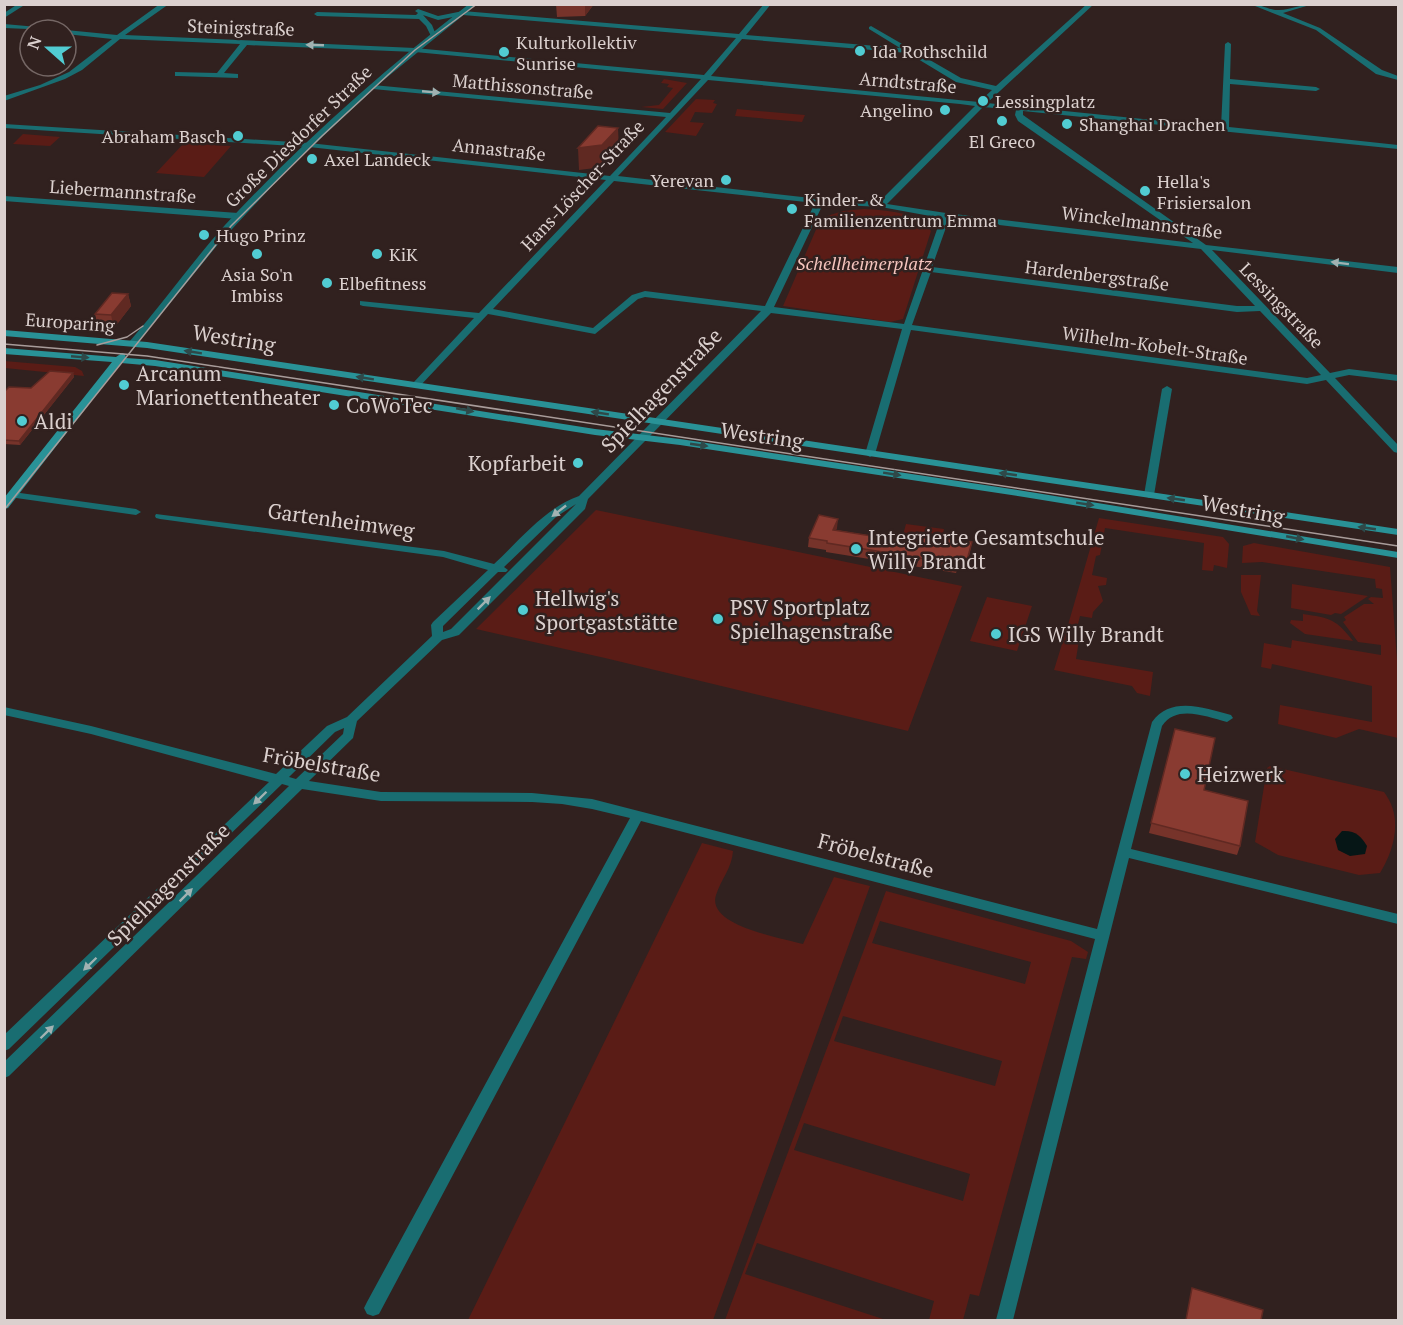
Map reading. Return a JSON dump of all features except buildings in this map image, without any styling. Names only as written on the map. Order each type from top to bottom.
[{"type":"main road","name":"Europaring","points":[[4,333],[132,343]]},
{"type":"main road","name":"Große Diesdorfer Straße","points":[[4,506],[132,343]]},
{"type":"main road","name":"Westring","points":[[132,343],[1398,532]]},
{"type":"main road","name":"Europaring","points":[[4,351],[119,360]]},
{"type":"main road","name":"Westring","points":[[119,360],[290,383],[641,438],[896,474],[1238,527],[1398,555]]},
{"type":"street","points":[[4,16],[23,4]]},
{"type":"street","points":[[4,99],[76,70],[137,21],[166,4]]},
{"type":"street","name":"Große Diesdorfer Straße","points":[[132,343],[238,216],[309,145],[415,50],[474,4]]},
{"type":"street","name":"Hans-Löscher-Straße","points":[[416,386],[610,177],[671,115],[768,4]]},
{"type":"street","points":[[881,205],[981,105],[1091,4]]},
{"type":"street","points":[[1253,4],[1318,29],[1376,70],[1398,78]]},
{"type":"street","points":[[1277,13],[1310,4]]},
{"type":"street","points":[[419,11],[429,24],[433,35]]},
{"type":"street","points":[[317,14],[419,11],[438,18],[462,13],[908,51]]},
{"type":"street","points":[[871,28],[961,81],[999,89]]},
{"type":"street","name":"Steinigstraße","points":[[78,33],[116,37],[415,50]]},
{"type":"street","points":[[219,75],[246,42]]},
{"type":"street","points":[[1225,130],[1228,44]]},
{"type":"street","name":"Arndtstraße","points":[[415,50],[1398,147]]},
{"type":"street","points":[[178,74],[235,76]]},
{"type":"street","points":[[1226,81],[1316,89]]},
{"type":"street","name":"Matthissonstraße","points":[[373,87],[671,115]]},
{"type":"street","name":"Lessingstraße","points":[[1020,109],[1021,119],[1203,246],[1398,450]]},
{"type":"street","name":"Annastraße","points":[[4,126],[309,145],[820,201],[881,205]]},
{"type":"street","name":"Liebermannstraße","points":[[4,198],[238,216]]},
{"type":"street","points":[[768,310],[820,201]]},
{"type":"street","name":"Winckelmannstraße","points":[[881,205],[946,216],[1398,270]]},
{"type":"street","points":[[870,454],[907,327],[946,216]]},
{"type":"street","name":"Hardenbergstraße","points":[[927,269],[1237,309],[1263,308]]},
{"type":"street","points":[[363,303],[483,313],[594,331],[635,297],[643,294],[907,327]]},
{"type":"street","name":"Spielhagenstraße","points":[[438,637],[437,625],[552,515],[569,502],[583,498],[768,310]]},
{"type":"street","name":"Wilhelm-Kobelt-Straße","points":[[907,327],[1307,381],[1316,381],[1349,372],[1398,378]]},
{"type":"street","points":[[1149,495],[1167,389]]},
{"type":"street","points":[[13,495],[136,512]]},
{"type":"street","name":"Spielhagenstraße","points":[[4,1045],[332,729],[351,720],[438,637],[455,632],[581,507],[583,498]]},
{"type":"street","name":"Gartenheimweg","points":[[160,516],[444,554],[514,573]]},
{"type":"street","points":[[1005,1320],[1155,729],[1160,718],[1167,713],[1180,710],[1227,718]]},
{"type":"street","name":"Fröbelstraße","points":[[4,711],[71,724],[280,779],[345,792],[381,796],[544,797],[592,804],[1103,936]]},
{"type":"street","name":"Spielhagenstraße","points":[[4,1072],[349,735],[351,720]]},
{"type":"street","points":[[373,1308],[638,815]]},
{"type":"street","points":[[1124,852],[1398,920]]},
{"type":"green space","points":[[664,79],[687,83],[663,109],[641,107],[659,105],[673,88],[667,87],[669,84],[661,83]]},
{"type":"green space","points":[[696,99],[715,100],[713,103],[717,104],[712,113],[695,112],[690,122],[704,123],[696,136],[665,132]]},
{"type":"green space","points":[[737,109],[805,115],[802,122],[735,116]]},
{"type":"green space","points":[[23,134],[60,137],[50,146],[13,144]]},
{"type":"green space","points":[[184,143],[231,146],[204,177],[156,173]]},
{"type":"green space","name":"Schellheimerplatz","points":[[864,209],[901,213],[919,220],[931,231],[903,319],[890,322],[783,306],[821,218],[843,211]]},
{"type":"green space","points":[[4,361],[75,367],[82,371],[84,376],[5,368]]},
{"type":"green space","name":"PSV Sportplatz Spielhagenstraße","points":[[596,510],[962,586],[908,731],[476,629]]},
{"type":"green space","points":[[1099,518],[1223,537],[1229,544],[1227,568],[1214,565],[1213,571],[1202,570],[1204,543],[1105,528],[1100,555],[1096,556],[1092,575],[1107,578],[1106,585],[1098,586],[1103,601],[1093,612],[1092,618],[1080,616],[1077,628],[1068,625]]},
{"type":"green space","points":[[906,524],[944,529],[941,541],[903,535]]},
{"type":"green space","points":[[1254,543],[1390,567],[1398,673],[1398,738],[1359,729],[1336,738],[1278,724],[1280,705],[1372,722],[1372,686],[1272,664],[1271,669],[1261,667],[1264,643],[1291,648],[1292,640],[1381,655],[1381,645],[1358,642],[1343,622],[1346,620],[1344,617],[1364,604],[1374,604],[1368,599],[1371,597],[1383,598],[1382,589],[1376,588],[1375,579],[1262,562],[1242,563],[1243,546]]},
{"type":"green space","points":[[1241,575],[1261,575],[1257,611],[1260,616],[1251,615],[1241,592]]},
{"type":"green space","points":[[1292,584],[1368,596],[1341,614],[1331,615],[1291,608]]},
{"type":"green space","points":[[987,597],[1032,606],[1017,651],[970,641]]},
{"type":"green space","points":[[1303,614],[1332,621],[1342,628],[1353,641],[1305,634],[1290,623],[1291,620],[1303,621]]},
{"type":"green space","points":[[1066,631],[1080,634],[1076,659],[1153,672],[1150,696],[1137,693],[1132,686],[1054,670]]},
{"type":"green space","points":[[1270,766],[1384,792],[1394,812],[1395,832],[1390,853],[1380,873],[1359,875],[1278,855],[1255,842],[1267,768]]},
{"type":"green space","points":[[702,843],[733,851],[731,863],[716,895],[716,906],[723,915],[748,929],[803,944],[834,877],[870,886],[713,1320],[468,1320]]},
{"type":"green space","points":[[886,891],[1071,941],[1088,952],[1086,959],[1072,957],[979,1296],[970,1294],[963,1320],[929,1320],[934,1301],[757,1243],[745,1274],[886,1320],[725,1320]],"holes":[[[880,921],[1031,962],[1025,984],[872,943]],[[843,1016],[1002,1061],[995,1086],[834,1041]],[[804,1123],[970,1174],[963,1201],[794,1150]]]},
{"type":"shaded area","points":[[1342,831],[1354,833],[1360,837],[1367,846],[1365,854],[1350,856],[1338,850],[1335,839]]},
{"type":"tram line","points":[[128,354],[231,226],[322,136],[415,50],[477,4]]},
{"type":"tram line","points":[[97,345],[127,337],[143,326]]},
{"type":"tram line","points":[[4,344],[128,354]]},
{"type":"tram line","points":[[4,510],[128,354]]},
{"type":"tram line","points":[[128,354],[1398,546]]},
{"type":"place","name":"Ida Rothschild","points":[[860,51]]},
{"type":"place","name":"Kulturkollektiv Sunrise","points":[[504,52]]},
{"type":"place","name":"Lessingplatz","points":[[983,101]]},
{"type":"place","name":"Angelino","points":[[945,110]]},
{"type":"place","name":"El Greco","points":[[1002,121]]},
{"type":"place","name":"Shanghai Drachen","points":[[1067,124]]},
{"type":"place","name":"Abraham Basch","points":[[238,136]]},
{"type":"place","name":"Axel Landeck","points":[[312,159]]},
{"type":"place","name":"Yerevan","points":[[726,180]]},
{"type":"place","name":"Hella's Frisiersalon","points":[[1145,191]]},
{"type":"place","name":"Kinder- & Familienzentrum Emma","points":[[792,209]]},
{"type":"place","name":"Hugo Prinz","points":[[204,235]]},
{"type":"place","name":"Asia So'n Imbiss","points":[[257,254]]},
{"type":"place","name":"KiK","points":[[377,254]]},
{"type":"place","name":"Elbefitness","points":[[327,283]]},
{"type":"place","name":"Arcanum Marionettentheater","points":[[124,385]]},
{"type":"place","name":"CoWoTec","points":[[334,405]]},
{"type":"place","name":"Aldi","points":[[22,421]]},
{"type":"place","name":"Kopfarbeit","points":[[578,463]]},
{"type":"place","name":"Integrierte Gesamtschule Willy Brandt","points":[[856,549]]},
{"type":"place","name":"Hellwig's Sportgaststätte","points":[[523,610]]},
{"type":"place","name":"PSV Sportplatz Spielhagenstraße","points":[[718,619]]},
{"type":"place","name":"IGS Willy Brandt","points":[[996,634]]},
{"type":"place","name":"Heizwerk","points":[[1185,774]]}]
